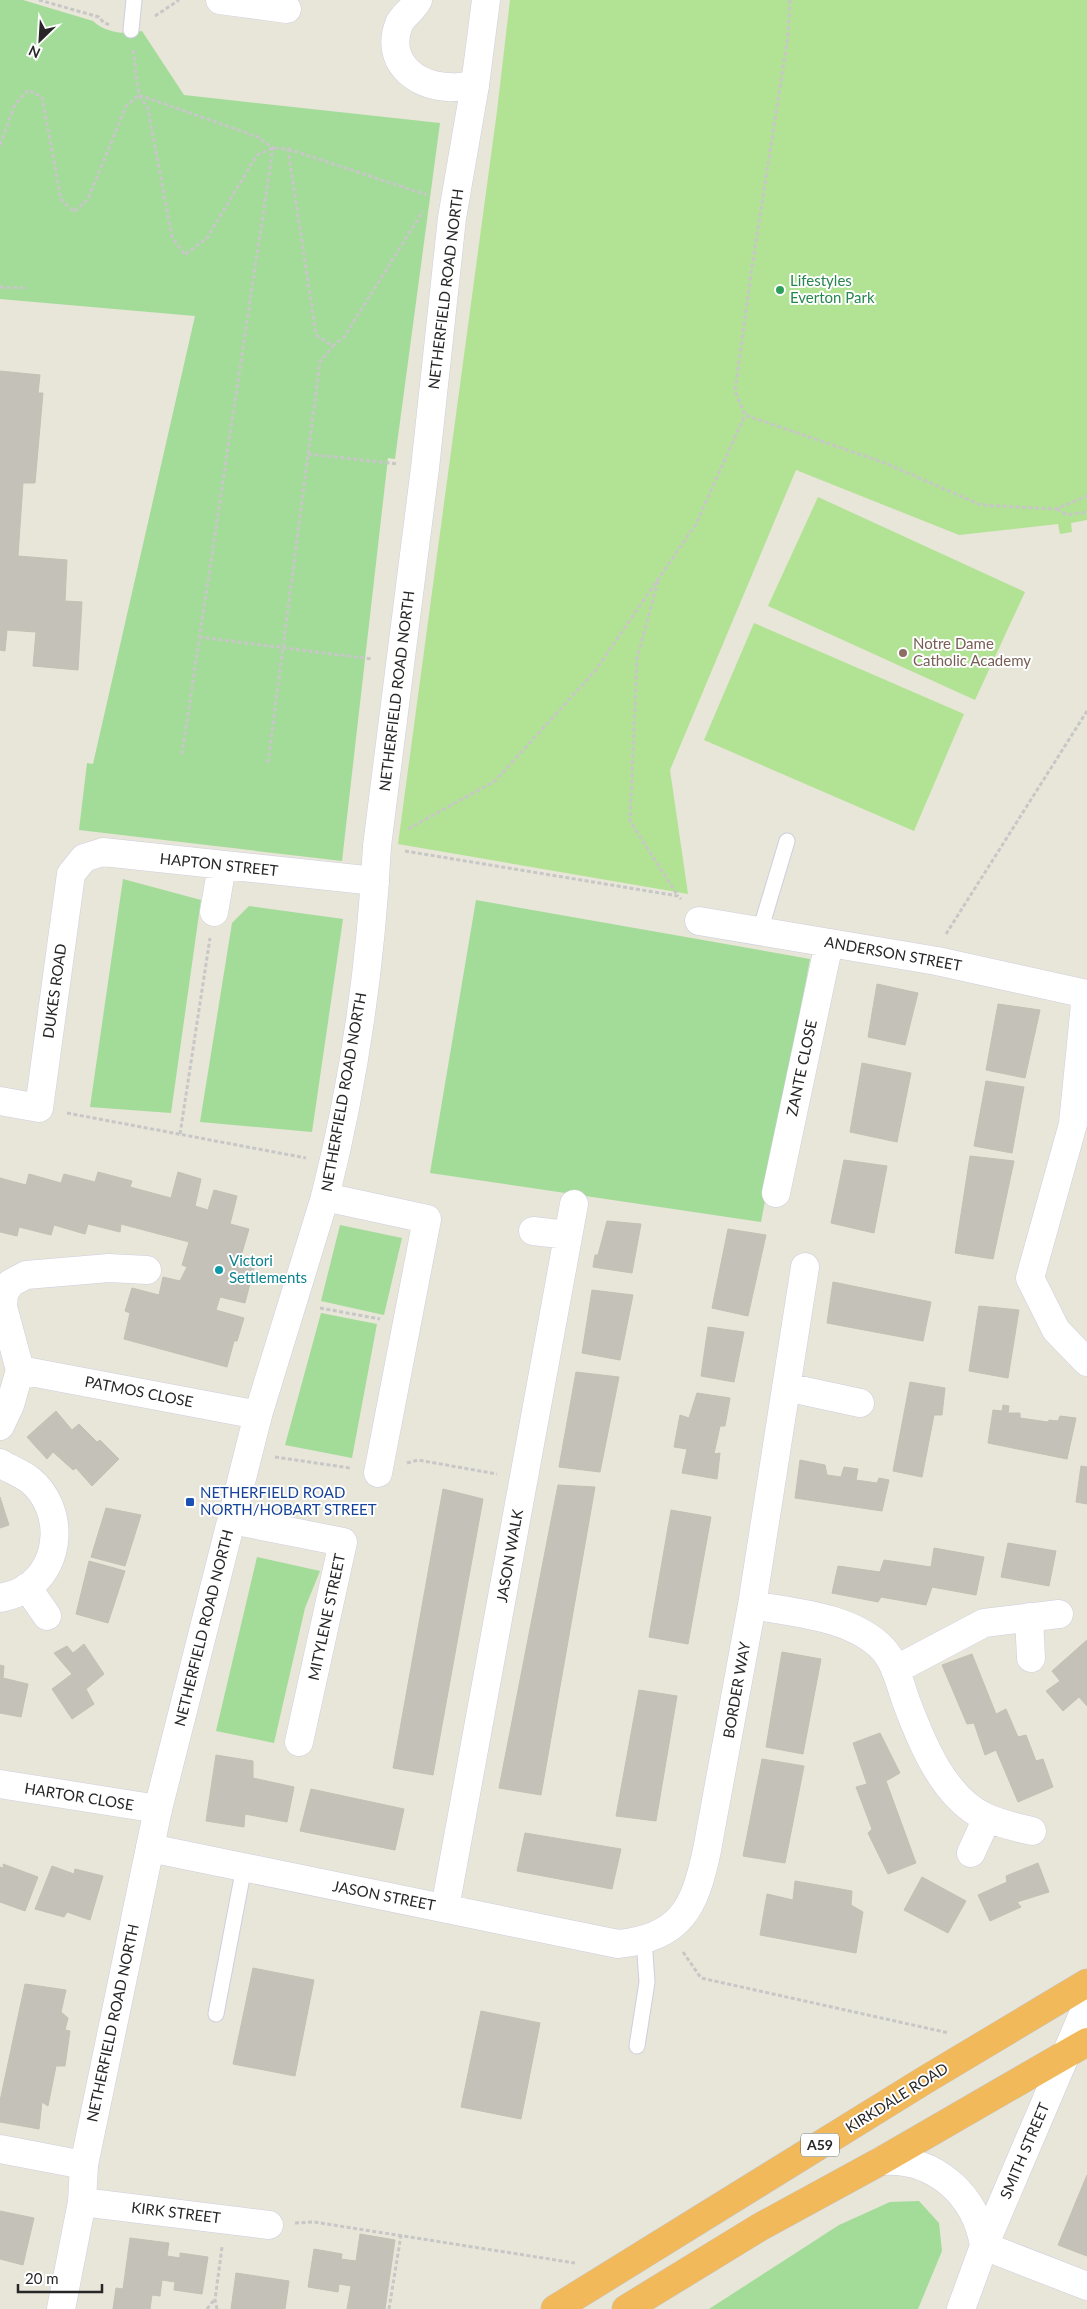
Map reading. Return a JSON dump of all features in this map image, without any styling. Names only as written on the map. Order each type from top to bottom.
[{"type":"highway","name":"KIRKDALE ROAD","points":[[555,2309],[1087,1983]]},
{"type":"highway","points":[[626,2309],[760,2227],[1076,2048]]},
{"type":"street","points":[[220,0],[287,9]]},
{"type":"street","points":[[418,0],[400,22],[394,44],[401,65],[420,81],[448,87],[475,85]]},
{"type":"street","name":"NETHERFIELD ROAD NORTH","points":[[61,2309],[82,2202],[84,2165],[158,1809],[258,1414],[334,1164],[358,1030],[375,881],[377,846],[426,468],[453,211],[475,85],[486,0]]},
{"type":"street","name":"HAPTON STREET","points":[[71,874],[84,858],[103,852],[375,881]]},
{"type":"street","points":[[214,912],[222,866]]},
{"type":"street","name":"DUKES ROAD","points":[[39,1108],[71,874]]},
{"type":"street","name":"ANDERSON STREET","points":[[699,921],[937,961],[1087,994]]},
{"type":"street","name":"ZANTE CLOSE","points":[[776,1193],[829,943]]},
{"type":"street","points":[[1087,994],[1080,1125],[1030,1278],[1056,1330],[1087,1362]]},
{"type":"street","points":[[0,1101],[39,1108]]},
{"type":"street","points":[[325,1197],[427,1219],[378,1473]]},
{"type":"street","name":"JASON WALK","points":[[445,1908],[574,1204]]},
{"type":"street","points":[[532,1230],[568,1235]]},
{"type":"street","name":"BORDER WAY","points":[[643,1937],[688,1909],[699,1887],[752,1605],[805,1267]]},
{"type":"street","points":[[0,1426],[10,1405],[20,1370],[3,1307],[4,1294],[11,1283],[26,1275],[109,1268],[147,1270]]},
{"type":"street","name":"PATMOS CLOSE","points":[[20,1370],[258,1414]]},
{"type":"street","points":[[786,1387],[860,1403]]},
{"type":"street","points":[[0,1463],[30,1480],[51,1509],[56,1535],[53,1550],[38,1578],[27,1587],[0,1598]]},
{"type":"street","name":"MITYLENE STREET","points":[[232,1520],[342,1542],[299,1742]]},
{"type":"street","points":[[27,1587],[47,1616]]},
{"type":"street","points":[[752,1605],[846,1625],[884,1650],[895,1670],[919,1735],[941,1776],[953,1791],[987,1818],[1004,1825],[1032,1830]]},
{"type":"street","points":[[895,1670],[984,1623],[1059,1614]]},
{"type":"street","points":[[1029,1617],[1031,1658]]},
{"type":"street","name":"HARTOR CLOSE","points":[[0,1784],[158,1809]]},
{"type":"street","points":[[971,1853],[987,1818]]},
{"type":"street","name":"JASON STREET","points":[[150,1848],[445,1908],[643,1937]]},
{"type":"street","name":"SMITH STREET","points":[[961,2309],[984,2246],[1076,2048],[1087,2006]]},
{"type":"street","points":[[0,2149],[84,2165]]},
{"type":"street","points":[[881,2160],[907,2162],[924,2167],[936,2172],[955,2186],[976,2215],[982,2230],[984,2246],[1087,2286]]},
{"type":"street","name":"KIRK STREET","points":[[82,2202],[269,2225]]},
{"type":"lane","points":[[131,30],[134,0]]},
{"type":"lane","points":[[760,931],[787,841]]},
{"type":"lane","points":[[216,2014],[244,1867]]},
{"type":"lane","points":[[637,2046],[647,1982],[643,1937]]},
{"type":"path","points":[[39,0],[98,17],[104,23],[131,30],[139,95],[148,108],[172,237],[185,255],[206,238],[257,155],[273,148],[288,149],[453,211]]},
{"type":"path","points":[[790,0],[788,36],[753,257],[735,391],[746,416],[885,463],[981,505],[1056,509],[1067,515],[1087,512]]},
{"type":"path","points":[[0,145],[15,104],[28,90],[42,97],[60,199],[74,212],[88,199],[126,106],[139,95]]},
{"type":"path","points":[[139,95],[258,137],[273,148]]},
{"type":"path","points":[[182,754],[273,148]]},
{"type":"path","points":[[288,149],[316,335],[333,346]]},
{"type":"path","points":[[268,764],[320,362],[333,346],[344,337],[424,210],[453,211]]},
{"type":"path","points":[[0,287],[27,288]]},
{"type":"path","points":[[377,846],[495,781],[595,671],[696,524],[746,416]]},
{"type":"path","points":[[308,454],[426,468]]},
{"type":"path","points":[[1056,509],[1087,496]]},
{"type":"path","points":[[659,578],[637,658],[630,821],[678,896],[699,921]]},
{"type":"path","points":[[198,638],[400,663]]},
{"type":"path","points":[[937,961],[944,938],[1087,711]]},
{"type":"path","points":[[377,846],[678,896]]},
{"type":"path","points":[[180,1134],[214,912]]},
{"type":"path","points":[[39,1108],[334,1164]]},
{"type":"path","points":[[292,1303],[406,1324]]},
{"type":"path","points":[[643,1937],[702,1978],[954,2034]]},
{"type":"path","points":[[217,2309],[215,2300],[226,2219]]},
{"type":"path","points":[[269,2225],[314,2222],[618,2270]]},
{"type":"path","points":[[389,2309],[401,2235]]},
{"type":"path","points":[[207,2309],[215,2300]]},
{"type":"green space","points":[[0,0],[23,0],[93,21],[104,28],[116,32],[142,31],[184,95],[440,123],[395,459],[388,458],[342,861],[79,830],[87,763],[93,764],[195,316],[0,299]]},
{"type":"green space","name":"Lifestyles Everton Park","points":[[510,0],[1087,0],[1087,520],[1071,523],[1072,532],[1060,534],[1058,524],[959,535],[796,470],[670,770],[688,894],[398,844],[497,111]]},
{"type":"green space","points":[[818,497],[1025,592],[975,700],[768,606]]},
{"type":"green space","points":[[754,623],[964,714],[914,831],[704,740]]},
{"type":"green space","points":[[123,879],[201,900],[171,1113],[90,1107]]},
{"type":"green space","points":[[476,900],[810,959],[761,1222],[430,1173]]},
{"type":"green space","points":[[249,906],[343,919],[312,1132],[200,1122],[232,923]]},
{"type":"green space","points":[[340,1225],[402,1238],[384,1315],[321,1301]]},
{"type":"green space","points":[[321,1313],[377,1324],[352,1458],[285,1445]]},
{"type":"green space","points":[[257,1557],[320,1571],[305,1608],[274,1743],[216,1731]]},
{"type":"green space","points":[[919,2201],[939,2223],[942,2251],[918,2309],[709,2309],[839,2225],[890,2202]]},
{"type":"building","points":[[0,371],[40,375],[38,393],[43,393],[35,483],[23,483],[18,556],[67,560],[65,601],[82,602],[78,670],[33,666],[36,632],[7,630],[5,651],[0,650]]},
{"type":"building","points":[[877,984],[918,993],[905,1045],[868,1037]]},
{"type":"building","points":[[998,1004],[1040,1010],[1025,1078],[986,1070]]},
{"type":"building","points":[[862,1063],[911,1073],[897,1142],[850,1132]]},
{"type":"building","points":[[986,1081],[1024,1087],[1012,1153],[974,1146]]},
{"type":"building","points":[[970,1156],[1014,1161],[993,1259],[955,1253]]},
{"type":"building","points":[[844,1160],[887,1166],[874,1233],[831,1223]]},
{"type":"building","name":"Victori Settlements","points":[[98,1172],[132,1181],[130,1187],[171,1198],[178,1172],[201,1179],[195,1206],[208,1210],[214,1190],[237,1196],[230,1224],[249,1229],[241,1256],[256,1260],[245,1303],[220,1297],[216,1310],[244,1318],[237,1341],[234,1341],[227,1367],[124,1339],[130,1313],[125,1311],[132,1288],[159,1295],[163,1277],[180,1281],[187,1267],[182,1265],[189,1242],[121,1224],[120,1232],[88,1224],[85,1234],[54,1225],[51,1235],[19,1227],[17,1236],[0,1232],[0,1178],[26,1185],[29,1174],[61,1183],[64,1174],[95,1182]]},
{"type":"building","points":[[607,1221],[641,1224],[632,1273],[593,1267],[595,1255],[598,1255]]},
{"type":"building","points":[[728,1229],[766,1235],[748,1316],[712,1308]]},
{"type":"building","points":[[833,1282],[931,1302],[923,1341],[827,1323]]},
{"type":"building","points":[[592,1290],[633,1295],[620,1360],[582,1353]]},
{"type":"building","points":[[979,1306],[1019,1310],[1008,1378],[969,1371]]},
{"type":"building","points":[[708,1327],[744,1332],[734,1382],[701,1376]]},
{"type":"building","points":[[576,1372],[619,1377],[600,1472],[559,1467]]},
{"type":"building","points":[[910,1382],[945,1388],[942,1415],[934,1415],[922,1477],[893,1471]]},
{"type":"building","points":[[697,1393],[730,1398],[725,1426],[720,1426],[714,1454],[720,1453],[717,1479],[682,1473],[687,1449],[674,1447],[680,1415],[689,1418]]},
{"type":"building","points":[[1003,1405],[1009,1406],[1008,1413],[1020,1413],[1020,1418],[1048,1422],[1049,1420],[1058,1421],[1060,1416],[1076,1418],[1067,1459],[988,1443],[993,1410],[1002,1411]]},
{"type":"building","points":[[56,1411],[72,1430],[79,1424],[97,1442],[100,1440],[119,1459],[92,1486],[76,1468],[73,1470],[53,1452],[47,1459],[27,1437]]},
{"type":"building","points":[[800,1460],[825,1465],[827,1475],[841,1477],[844,1467],[858,1469],[856,1480],[877,1483],[879,1478],[889,1480],[882,1511],[795,1498]]},
{"type":"building","points":[[1081,1466],[1087,1467],[1087,1504],[1076,1502]]},
{"type":"building","points":[[558,1485],[595,1487],[541,1795],[499,1788]]},
{"type":"building","points":[[443,1489],[483,1499],[433,1775],[393,1768]]},
{"type":"building","points":[[0,1497],[9,1525],[0,1528]]},
{"type":"building","points":[[106,1508],[141,1515],[125,1566],[91,1557]]},
{"type":"building","points":[[671,1510],[711,1517],[688,1644],[649,1637]]},
{"type":"building","points":[[1008,1543],[1056,1551],[1049,1586],[1001,1577]]},
{"type":"building","points":[[934,1548],[984,1557],[976,1595],[932,1587],[926,1605],[881,1597],[878,1602],[832,1593],[838,1566],[880,1572],[884,1560],[931,1567]]},
{"type":"building","points":[[89,1561],[125,1571],[108,1623],[76,1614]]},
{"type":"building","points":[[1087,1640],[1087,1706],[1079,1697],[1063,1711],[1046,1691],[1060,1681],[1052,1671]]},
{"type":"building","points":[[84,1644],[104,1674],[86,1689],[94,1704],[72,1719],[52,1689],[72,1674],[54,1653],[67,1646],[73,1653]]},
{"type":"building","points":[[782,1652],[821,1659],[803,1754],[766,1747]]},
{"type":"building","points":[[972,1654],[996,1714],[1006,1709],[1018,1737],[1026,1735],[1036,1761],[1043,1759],[1053,1787],[1018,1802],[996,1750],[985,1755],[974,1723],[967,1724],[942,1665]]},
{"type":"building","points":[[0,1665],[4,1666],[3,1678],[28,1684],[21,1717],[0,1713]]},
{"type":"building","points":[[639,1690],[677,1696],[656,1821],[616,1816]]},
{"type":"building","points":[[880,1733],[900,1773],[886,1781],[916,1863],[888,1874],[868,1833],[872,1829],[856,1787],[867,1784],[853,1743]]},
{"type":"building","points":[[216,1755],[253,1761],[253,1778],[294,1787],[287,1822],[245,1814],[244,1827],[206,1821]]},
{"type":"building","points":[[762,1759],[804,1766],[785,1863],[743,1856]]},
{"type":"building","points":[[311,1789],[404,1809],[395,1850],[300,1831]]},
{"type":"building","points":[[525,1833],[621,1849],[612,1889],[517,1871]]},
{"type":"building","points":[[1038,1863],[1049,1892],[1017,1902],[1021,1907],[990,1921],[978,1895],[1007,1882],[1006,1876]]},
{"type":"building","points":[[3,1864],[38,1877],[25,1911],[0,1902],[0,1867],[4,1868]]},
{"type":"building","points":[[52,1866],[74,1874],[75,1869],[103,1876],[90,1920],[67,1912],[64,1917],[35,1909]]},
{"type":"building","points":[[922,1877],[966,1901],[948,1933],[904,1910]]},
{"type":"building","points":[[795,1881],[852,1891],[851,1905],[863,1912],[856,1953],[760,1935],[767,1894],[793,1900]]},
{"type":"building","points":[[253,1968],[314,1980],[295,2076],[233,2064]]},
{"type":"building","points":[[25,1984],[66,1990],[61,2012],[68,2018],[65,2030],[70,2031],[65,2066],[56,2066],[48,2106],[42,2102],[39,2129],[0,2122],[0,2101]]},
{"type":"building","points":[[481,2011],[540,2023],[521,2119],[461,2107]]},
{"type":"building","points":[[1087,2175],[1087,2256],[1058,2245]]},
{"type":"building","points":[[0,2211],[34,2218],[23,2265],[0,2259]]},
{"type":"building","points":[[360,2234],[395,2240],[385,2309],[347,2309],[351,2286],[339,2284],[338,2292],[308,2287],[314,2249],[342,2254],[341,2259],[356,2261]]},
{"type":"building","points":[[130,2238],[169,2243],[167,2256],[180,2258],[180,2253],[208,2257],[202,2294],[174,2290],[175,2282],[162,2280],[160,2296],[152,2295],[150,2309],[113,2309],[116,2288],[123,2289]]},
{"type":"building","points":[[236,2273],[289,2281],[285,2309],[231,2309]]},
{"type":"place","name":"Lifestyles Everton Park","points":[[780,290]]},
{"type":"place","name":"Notre Dame Catholic Academy","points":[[903,653]]},
{"type":"place","name":"Victori Settlements","points":[[219,1270]]},
{"type":"place","name":"NETHERFIELD ROAD NORTH/HOBART STREET","points":[[190,1502]]}]
